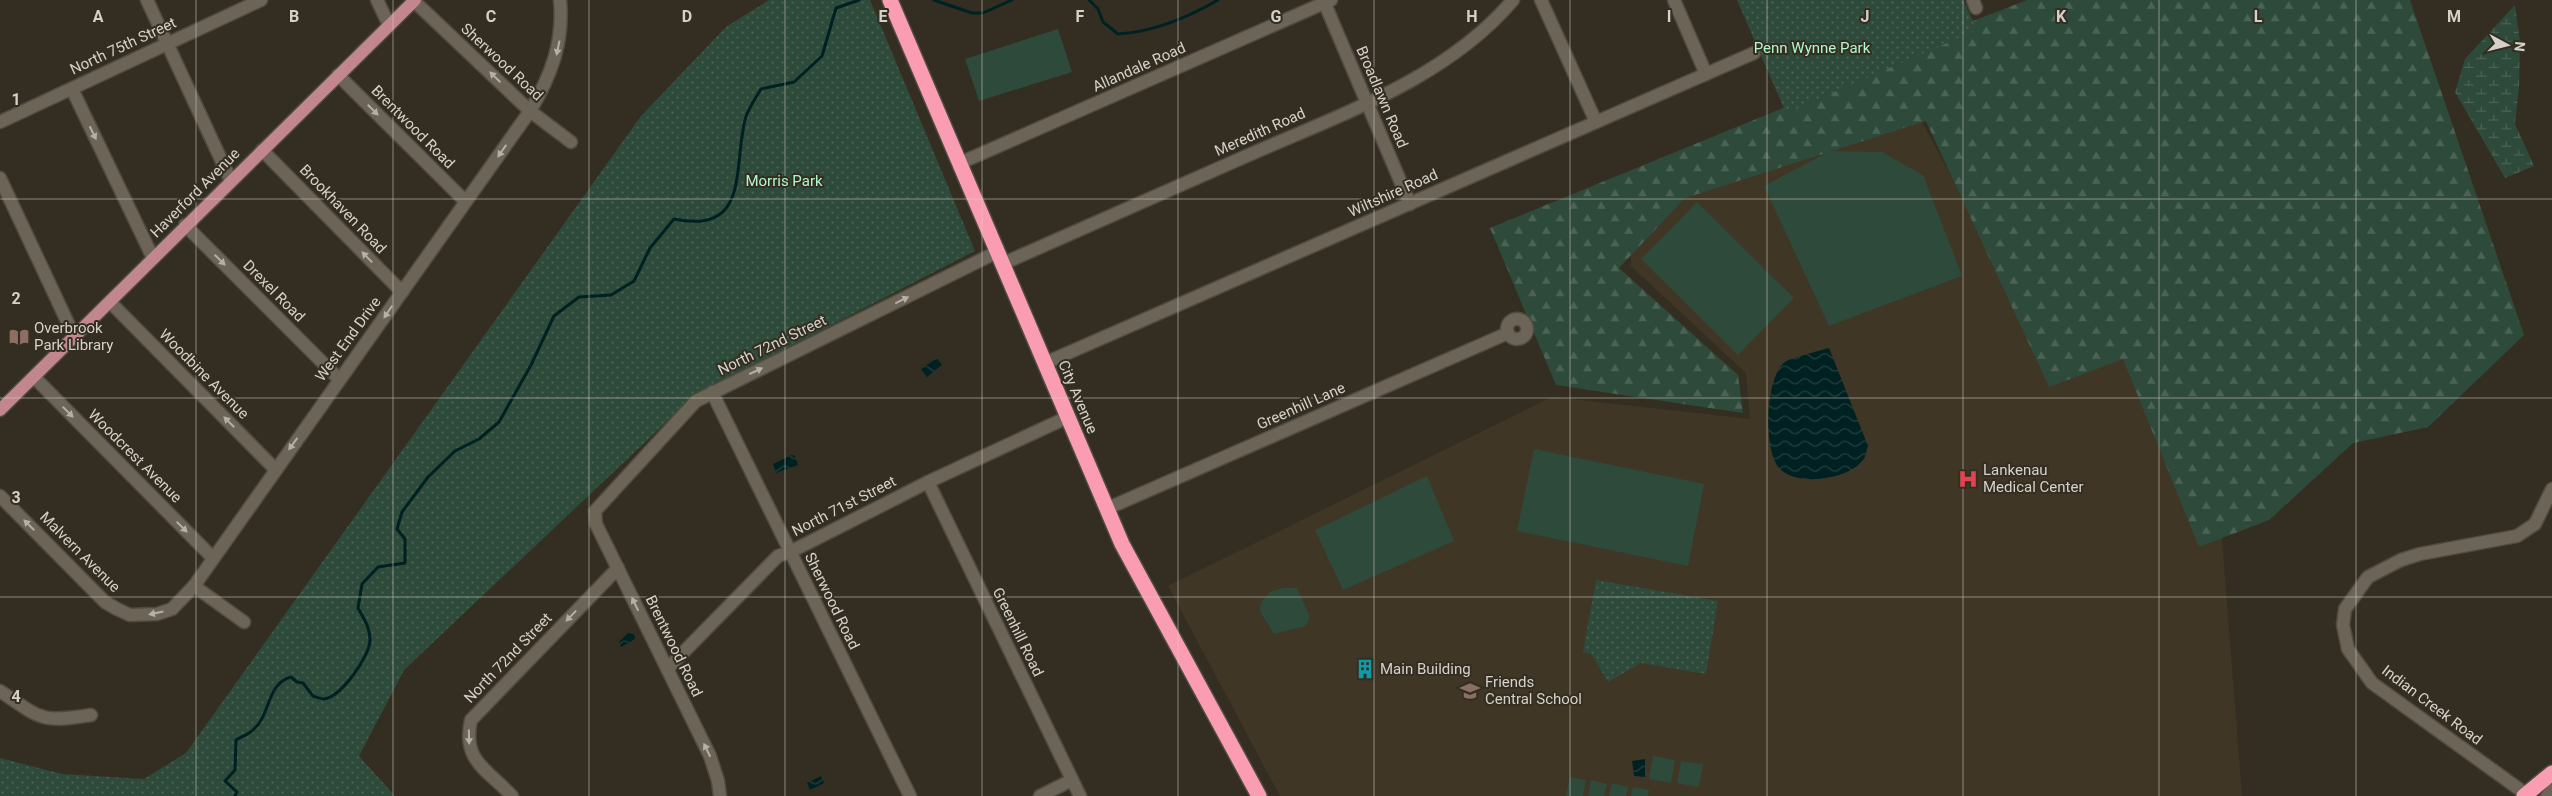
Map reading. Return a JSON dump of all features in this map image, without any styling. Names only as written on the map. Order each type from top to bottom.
[{"type":"highway","name":"City Avenue","points":[[890,0],[1106,509],[1136,571],[1259,796]]},
{"type":"highway","points":[[2525,795],[2552,773]]},
{"type":"main road","name":"Haverford Avenue","points":[[0,410],[415,0]]},
{"type":"street","points":[[147,0],[230,181]]},
{"type":"street","name":"North 75th Street","points":[[0,122],[261,0]]},
{"type":"street","points":[[377,0],[389,25]]},
{"type":"street","name":"Sherwood Road","points":[[415,0],[530,111],[571,142]]},
{"type":"street","points":[[530,111],[554,65],[560,38],[560,0]]},
{"type":"street","name":"Meredith Road","points":[[1000,258],[1367,103],[1431,69],[1461,49],[1497,19],[1513,0]]},
{"type":"street","points":[[1541,0],[1596,122]]},
{"type":"street","points":[[1674,0],[1706,74]]},
{"type":"street","name":"Allandale Road","points":[[960,163],[1328,2]]},
{"type":"street","name":"Broadlawn Road","points":[[1328,2],[1367,103],[1410,204]]},
{"type":"street","name":"Wiltshire Road","points":[[1044,363],[1754,53]]},
{"type":"street","name":"Brentwood Road","points":[[338,75],[465,201]]},
{"type":"street","points":[[72,88],[153,258]]},
{"type":"street","name":"West End Drive","points":[[194,586],[530,111]]},
{"type":"street","name":"Brookhaven Road","points":[[262,150],[402,292]]},
{"type":"street","points":[[0,178],[74,336]]},
{"type":"street","name":"Drexel Road","points":[[185,226],[339,379]]},
{"type":"street","name":"North 72nd Street","points":[[595,512],[696,401],[1000,258]]},
{"type":"street","name":"Woodbine Avenue","points":[[110,302],[276,469]]},
{"type":"street","name":"Greenhill Lane","points":[[1106,509],[1508,333]]},
{"type":"street","name":"Woodcrest Avenue","points":[[34,378],[213,558]]},
{"type":"street","name":"Sherwood Road","points":[[712,392],[910,796]]},
{"type":"street","name":"North 71st Street","points":[[667,669],[778,556],[790,552],[928,482],[1068,418]]},
{"type":"street","name":"Greenhill Road","points":[[928,482],[1080,796]]},
{"type":"street","name":"Indian Creek Road","points":[[2525,795],[2372,683],[2348,649],[2343,625],[2345,609],[2368,578],[2401,560],[2420,554],[2517,536],[2535,524],[2552,489]]},
{"type":"street","name":"Malvern Avenue","points":[[0,496],[105,602],[116,609],[130,615],[157,614],[172,609],[194,586]]},
{"type":"street","name":"Brentwood Road","points":[[595,512],[596,524],[710,756],[718,781],[720,796]]},
{"type":"street","name":"North 72nd Street","points":[[512,796],[470,752],[468,735],[471,720],[618,568]]},
{"type":"street","points":[[194,586],[244,622]]},
{"type":"street","points":[[0,691],[38,717],[57,720],[91,715]]},
{"type":"street","points":[[1040,796],[1072,780]]},
{"type":"street","points":[[2547,796],[2552,790]]},
{"type":"shaded area","name":"Lankenau Medical Center","points":[[1908,97],[2058,371],[2134,347],[2222,540],[2242,796],[1280,796],[1168,586],[1552,397],[1750,419],[1746,373],[1631,266],[1630,200]]},
{"type":"green space","name":"Morris Park","points":[[769,0],[870,0],[975,251],[694,396],[404,670],[359,756],[395,796],[0,796],[0,758],[62,774],[144,779],[186,753],[641,116],[726,27]]},
{"type":"green space","name":"Penn Wynne Park","points":[[1737,0],[1963,0],[1977,30],[1786,113]]},
{"type":"green space","points":[[1957,0],[1973,21],[2027,0],[2410,0],[2524,335],[2428,427],[2353,443],[2269,520],[2199,547],[2123,359],[2049,387],[1926,121],[1685,198],[1619,268],[1738,375],[1743,413],[1556,385],[1490,228],[1795,103]]},
{"type":"green space","points":[[2515,5],[2520,42],[2519,87],[2515,124],[2534,166],[2505,178],[2455,92],[2465,59]]},
{"type":"green space","points":[[1058,29],[1072,72],[979,101],[965,59]]},
{"type":"green space","points":[[1830,151],[1882,152],[1923,175],[1962,276],[1829,326],[1764,186]]},
{"type":"green space","points":[[1697,202],[1794,298],[1738,355],[1641,259]]},
{"type":"green space","points":[[1534,449],[1704,484],[1688,566],[1517,531]]},
{"type":"green space","points":[[1427,476],[1454,541],[1343,590],[1315,530]]},
{"type":"green space","points":[[1596,580],[1718,601],[1706,674],[1641,663],[1608,682],[1591,654],[1583,652]]},
{"type":"green space","points":[[1283,588],[1297,588],[1310,617],[1306,626],[1273,634],[1260,610],[1261,605],[1270,592]]},
{"type":"green space","points":[[1653,756],[1675,760],[1671,783],[1649,779]]},
{"type":"green space","points":[[1681,761],[1703,764],[1699,787],[1677,783]]},
{"type":"green space","points":[[1570,777],[1586,780],[1583,796],[1566,796]]},
{"type":"green space","points":[[1591,780],[1607,784],[1604,796],[1588,796]]},
{"type":"green space","points":[[1612,783],[1628,787],[1626,796],[1609,796]]},
{"type":"green space","points":[[1633,787],[1649,790],[1648,796],[1631,796]]},
{"type":"water","points":[[1829,348],[1868,446],[1863,460],[1856,467],[1846,472],[1822,479],[1797,478],[1779,468],[1770,446],[1769,414],[1773,382],[1778,370],[1785,362]]},
{"type":"water","points":[[937,358],[942,365],[927,377],[921,369]]},
{"type":"water","points":[[792,455],[795,456],[798,465],[776,473],[773,464]]},
{"type":"water","points":[[628,633],[634,634],[635,639],[621,647],[619,642]]},
{"type":"water","points":[[1645,759],[1645,777],[1634,776],[1632,761]]},
{"type":"water","points":[[821,776],[824,783],[810,790],[807,783]]},
{"type":"waterway","points":[[235,796],[237,792],[225,781],[235,770],[236,740],[259,724],[277,686],[291,677],[297,682],[303,683],[313,696],[324,699],[331,697],[346,684],[360,665],[369,647],[370,640],[368,627],[358,608],[362,584],[378,567],[405,563],[405,539],[397,529],[402,512],[428,477],[455,451],[479,439],[499,422],[531,365],[554,316],[579,297],[611,295],[634,281],[650,248],[674,219],[698,221],[715,217],[727,207],[734,194],[746,116],[761,89],[794,82],[822,56],[836,8],[859,0]]},
{"type":"waterway","points":[[934,0],[972,13],[983,13],[1012,0]]},
{"type":"waterway","points":[[1089,0],[1098,9],[1103,22],[1118,34],[1131,33],[1170,23],[1218,0]]},
{"type":"place","name":"Overbrook Park Library","points":[[19,337]]},
{"type":"place","name":"Lankenau Medical Center","points":[[1968,479]]},
{"type":"place","name":"Main Building","points":[[1365,669]]},
{"type":"place","name":"Friends Central School","points":[[1470,691]]}]
